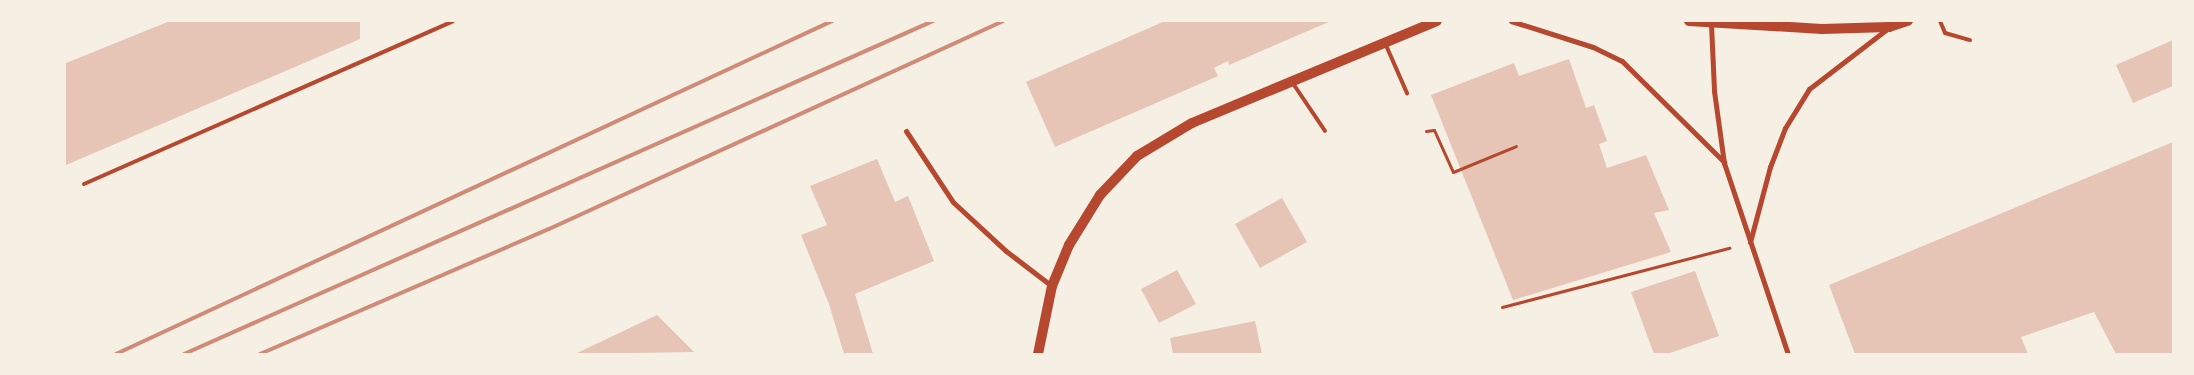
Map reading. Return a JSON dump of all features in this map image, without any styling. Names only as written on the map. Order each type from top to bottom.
[{"type":"main road","points":[[1038,354],[1052,286],[1069,245],[1100,194],[1137,156],[1192,123],[1437,21]]},
{"type":"main road","points":[[1689,21],[1822,29],[1890,27],[1908,21]]},
{"type":"street","points":[[1511,21],[1593,46],[1622,61],[1724,163]]},
{"type":"street","points":[[1711,22],[1714,90],[1724,163],[1749,243],[1788,354]]},
{"type":"street","points":[[1749,243],[1770,167],[1785,128],[1809,89],[1890,27]]},
{"type":"street","points":[[906,131],[953,202],[1006,252],[1052,286]]},
{"type":"lane","points":[[84,184],[454,21]]},
{"type":"lane","points":[[1940,21],[1946,33],[1970,40]]},
{"type":"lane","points":[[1384,42],[1407,93]]},
{"type":"lane","points":[[1291,81],[1325,131]]},
{"type":"path","points":[[1426,131],[1434,130],[1452,172],[1516,146]]},
{"type":"path","points":[[1502,307],[1749,243]]},
{"type":"building","points":[[170,21],[360,21],[360,39],[66,165],[66,63]]},
{"type":"building","points":[[1165,21],[1331,21],[1229,65],[1228,61],[1214,68],[1218,76],[1055,147],[1026,82]]},
{"type":"building","points":[[2173,40],[2173,86],[2133,103],[2116,65]]},
{"type":"building","points":[[1569,59],[1586,108],[1594,105],[1607,141],[1599,144],[1607,168],[1646,155],[1669,210],[1654,213],[1671,252],[1513,300],[1431,95],[1514,63],[1519,76]]},
{"type":"building","points":[[2173,142],[2173,354],[2116,354],[2094,312],[2021,337],[2028,354],[1855,354],[1829,285]]},
{"type":"building","points":[[877,159],[895,202],[908,196],[934,261],[855,294],[873,354],[844,354],[829,304],[801,235],[827,225],[810,186]]},
{"type":"building","points":[[1282,198],[1307,242],[1260,268],[1235,224]]},
{"type":"building","points":[[1177,270],[1196,304],[1159,323],[1141,289]]},
{"type":"building","points":[[1695,271],[1719,336],[1667,354],[1654,354],[1631,292]]},
{"type":"building","points":[[657,315],[694,352],[575,354]]},
{"type":"building","points":[[1255,321],[1262,354],[1173,354],[1170,338]]},
{"type":"railway","points":[[116,354],[832,21]]},
{"type":"railway","points":[[184,354],[933,21]]},
{"type":"railway","points":[[260,354],[549,229],[1003,21]]}]
